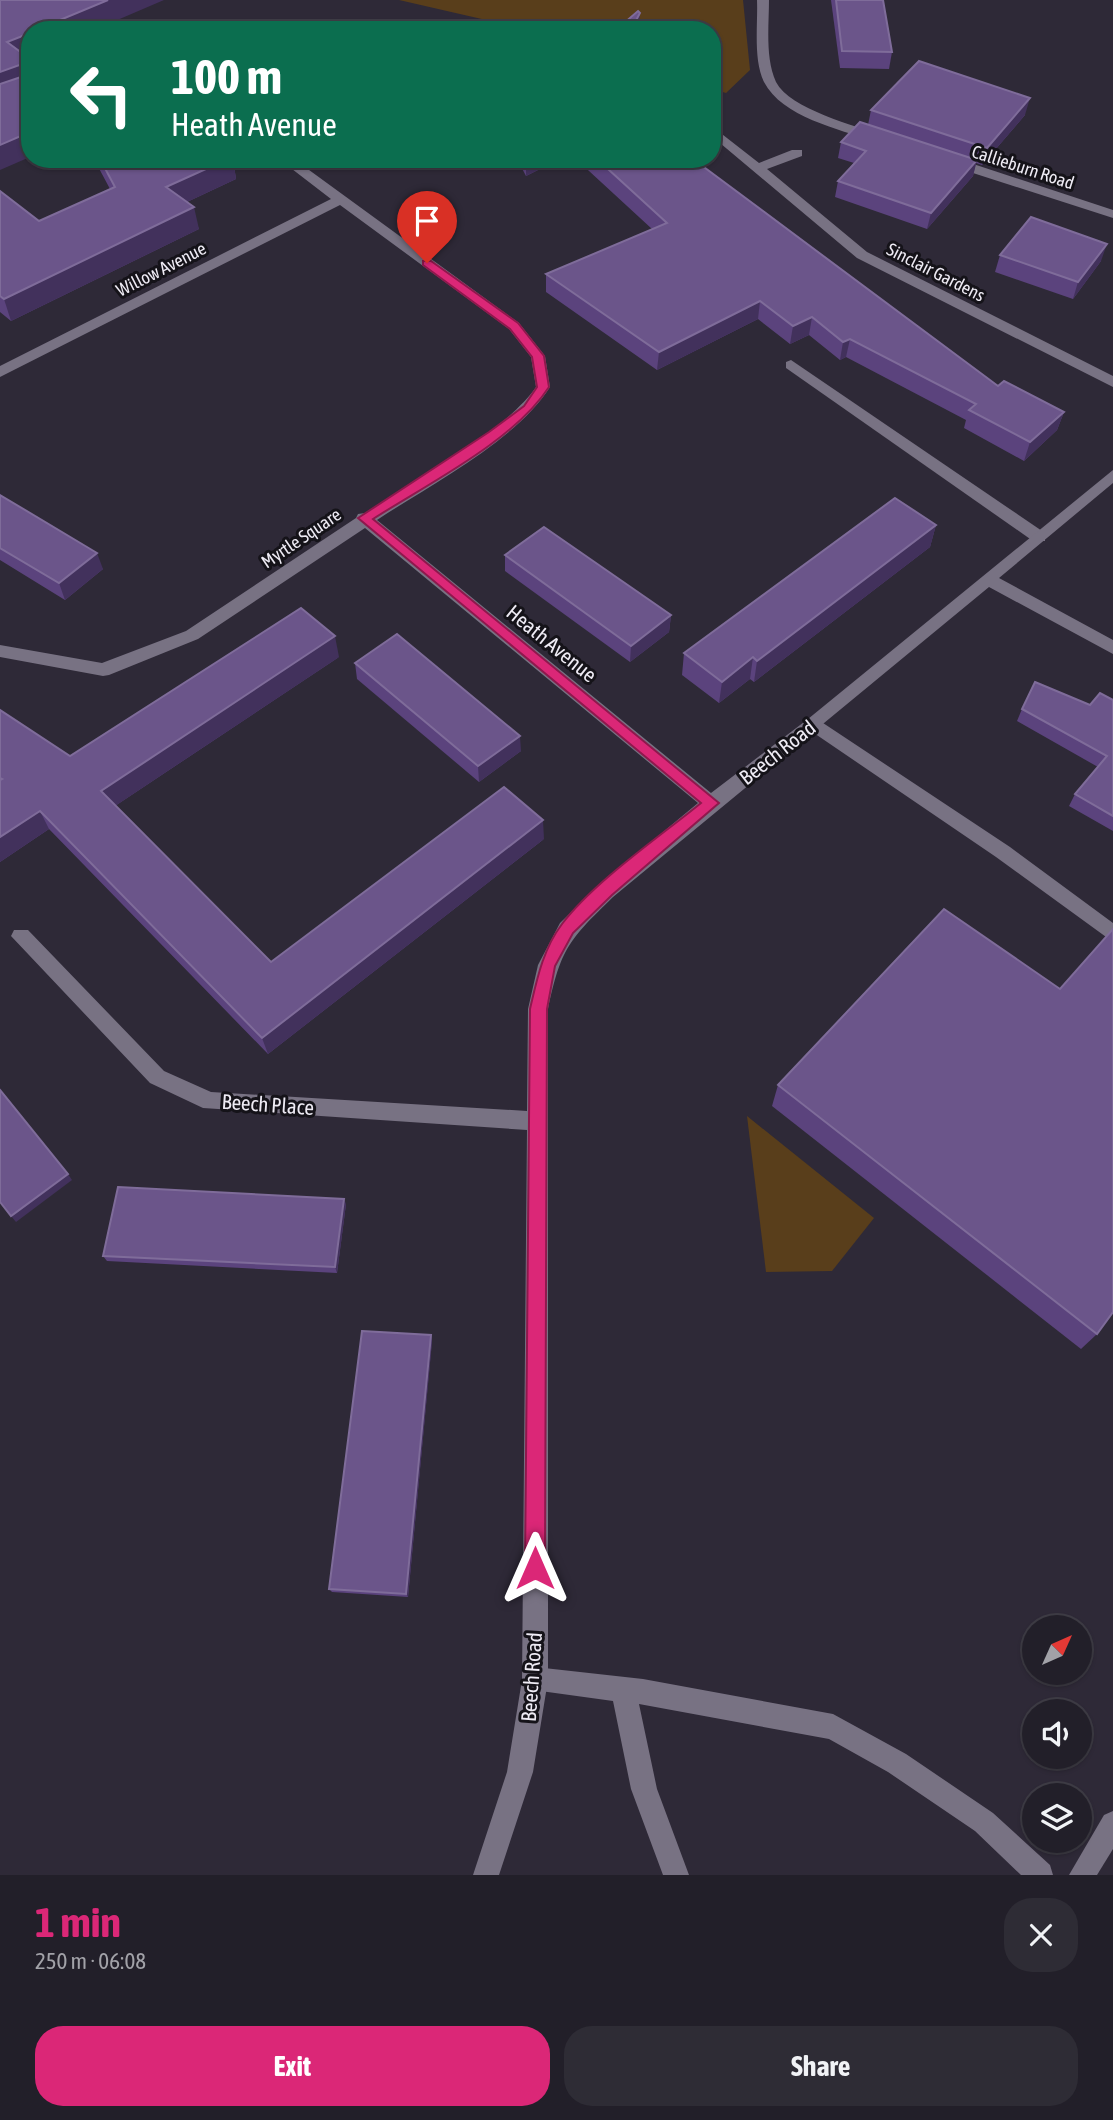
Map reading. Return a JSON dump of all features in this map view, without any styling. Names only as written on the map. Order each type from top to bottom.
[{"type":"street","points":[[762,0],[771,83],[789,101],[848,128],[886,140]]},
{"type":"street","name":"Sinclair Gardens","points":[[721,137],[862,255],[1113,382]]},
{"type":"street","points":[[758,168],[797,153]]},
{"type":"street","name":"Callieburn Road","points":[[937,157],[1113,214]]},
{"type":"street","name":"Myrtle Square","points":[[0,651],[103,670],[192,635],[364,518],[494,435],[529,408],[543,387],[538,356],[514,326],[297,168]]},
{"type":"street","name":"Willow Avenue","points":[[0,372],[340,200]]},
{"type":"street","points":[[791,365],[1039,537]]},
{"type":"street","name":"Beech Road","points":[[486,1875],[520,1772],[535,1680],[538,1009],[548,965],[568,929],[607,891],[711,803],[814,724],[1113,475]]},
{"type":"street","name":"Heath Avenue","points":[[364,518],[711,803]]},
{"type":"street","points":[[987,579],[1113,648]]},
{"type":"street","points":[[814,724],[1003,852],[1113,934]]},
{"type":"street","name":"Beech Place","points":[[21,936],[157,1077],[211,1101],[538,1121]]},
{"type":"street","points":[[535,1680],[643,1692],[833,1727],[897,1763],[984,1822],[1040,1875]]},
{"type":"street","points":[[624,1691],[644,1789],[676,1875]]},
{"type":"street","points":[[1082,1875],[1113,1824]]},
{"type":"shaded area","points":[[399,0],[743,0],[750,70],[726,93],[721,92],[721,21],[491,21]]},
{"type":"shaded area","points":[[747,1116],[874,1218],[832,1271],[766,1272]]},
{"type":"building","points":[[0,0],[108,0],[58,21],[21,21],[21,37],[7,42],[21,52],[21,64],[0,72]]},
{"type":"building","points":[[836,0],[883,0],[892,52],[842,51]]},
{"type":"building","points":[[638,11],[640,13],[636,21],[626,21]]},
{"type":"building","points":[[919,61],[1030,98],[987,148],[871,110]]},
{"type":"building","points":[[21,77],[21,136],[0,145],[0,84]]},
{"type":"building","points":[[860,122],[977,160],[931,213],[838,181],[866,151],[841,142]]},
{"type":"building","points":[[105,168],[208,168],[166,187],[194,207],[4,299],[0,296],[0,191],[39,221],[115,187]]},
{"type":"building","points":[[607,168],[705,168],[998,386],[1004,381],[1064,412],[1030,442],[969,410],[976,404],[850,339],[843,342],[812,317],[793,326],[760,301],[659,352],[546,274],[667,223]]},
{"type":"building","points":[[1031,217],[1107,244],[1078,282],[1000,255]]},
{"type":"building","points":[[0,495],[97,553],[59,583],[0,548]]},
{"type":"building","points":[[895,498],[936,525],[757,661],[753,657],[722,682],[684,653]]},
{"type":"building","points":[[544,527],[671,615],[631,646],[505,555]]},
{"type":"building","points":[[301,608],[335,636],[101,791],[271,962],[504,787],[543,820],[262,1038],[40,811],[0,837],[0,710],[70,756]]},
{"type":"building","points":[[397,634],[520,736],[478,766],[355,663]]},
{"type":"building","points":[[1035,682],[1090,705],[1100,693],[1113,700],[1113,816],[1075,794],[1107,756],[1022,709]]},
{"type":"building","points":[[944,909],[1060,989],[1113,929],[1113,1312],[1097,1334],[778,1085]]},
{"type":"building","points":[[0,1090],[68,1174],[11,1216],[0,1202]]},
{"type":"building","points":[[118,1187],[344,1199],[335,1267],[103,1256]]},
{"type":"building","points":[[362,1331],[431,1335],[406,1594],[329,1589]]},
{"type":"route","points":[[427,263],[514,326],[538,356],[543,387],[529,408],[494,435],[364,518],[711,803],[607,891],[568,929],[548,965],[538,1009],[535,1568]]}]
